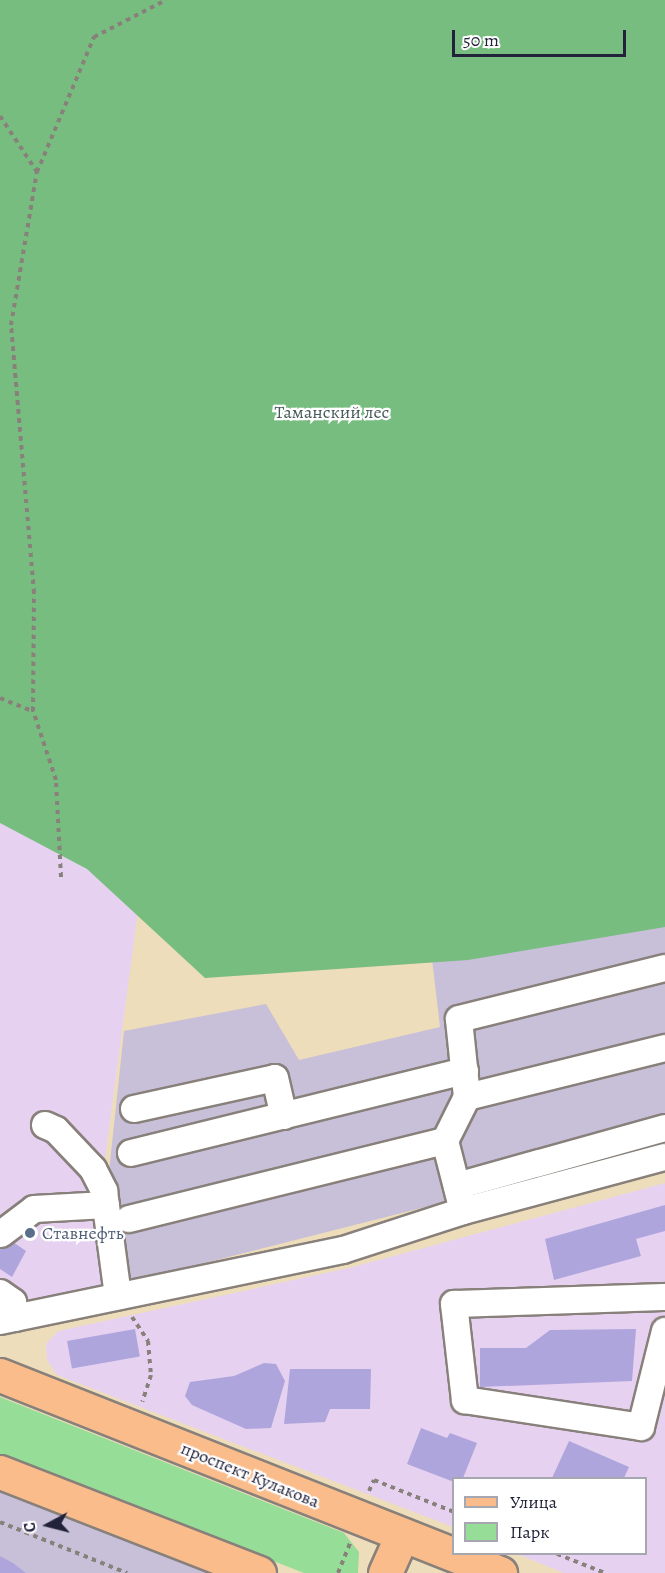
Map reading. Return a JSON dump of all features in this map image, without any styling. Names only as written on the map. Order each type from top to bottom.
[{"type":"main road","name":"проспект Кулакова","points":[[0,1376],[452,1554]]},
{"type":"main road","points":[[0,1472],[260,1573]]},
{"type":"main road","points":[[385,1573],[402,1535]]},
{"type":"main road","name":"проспект Кулакова","points":[[454,1555],[500,1573]]},
{"type":"street","points":[[463,1210],[445,1141],[467,1097],[459,1019],[665,968]]},
{"type":"street","points":[[467,1097],[665,1048]]},
{"type":"street","points":[[131,1154],[465,1071]]},
{"type":"street","points":[[134,1109],[275,1078],[284,1116]]},
{"type":"street","points":[[45,1125],[56,1130],[93,1169],[106,1205],[118,1296]]},
{"type":"street","points":[[456,1186],[665,1128]]},
{"type":"street","points":[[129,1219],[445,1141]]},
{"type":"street","points":[[0,1293],[13,1302],[8,1320],[343,1250],[463,1210],[665,1157]]},
{"type":"street","points":[[1,1234],[34,1209],[106,1205]]},
{"type":"street","points":[[665,1297],[454,1304],[465,1400],[641,1427],[665,1331]]},
{"type":"path","points":[[61,877],[56,780],[33,711],[34,593],[11,325],[37,172],[94,37],[166,0]]},
{"type":"path","points":[[0,116],[37,172]]},
{"type":"path","points":[[0,698],[33,711]]},
{"type":"path","points":[[118,1296],[148,1341],[151,1375],[141,1407]]},
{"type":"path","points":[[374,1480],[452,1512]]},
{"type":"path","points":[[0,1522],[127,1573]]},
{"type":"path","points":[[560,1555],[605,1573]]},
{"type":"shaded area","points":[[0,770],[149,828],[103,1174],[124,1285],[0,1314]]},
{"type":"shaded area","points":[[665,909],[665,1146],[126,1283],[108,1181],[124,1031],[266,1004],[299,1060],[440,1027],[432,959]]},
{"type":"shaded area","points":[[665,1183],[665,1573],[564,1573],[519,1555],[647,1555],[647,1477],[452,1477],[452,1527],[57,1375],[47,1360],[46,1344],[58,1331],[349,1268]]},
{"type":"shaded area","points":[[0,1487],[226,1573],[0,1573]]},
{"type":"green space","name":"Таманский лес","points":[[0,0],[665,0],[665,927],[468,960],[205,978],[87,869],[0,823]]},
{"type":"green space","points":[[0,1397],[344,1533],[359,1552],[358,1573],[304,1573],[0,1454]]},
{"type":"building","points":[[665,1205],[665,1231],[636,1239],[641,1256],[554,1280],[545,1239]]},
{"type":"building","points":[[0,1233],[26,1251],[12,1277],[0,1269]]},
{"type":"building","points":[[135,1329],[140,1357],[72,1369],[67,1341]]},
{"type":"building","points":[[636,1329],[632,1381],[480,1387],[480,1348],[526,1348],[550,1330]]},
{"type":"building","points":[[264,1363],[276,1364],[285,1381],[271,1428],[246,1429],[192,1405],[185,1396],[190,1382],[234,1376]]},
{"type":"building","points":[[290,1369],[371,1369],[370,1409],[330,1409],[325,1422],[284,1424]]},
{"type":"building","points":[[421,1428],[447,1438],[450,1433],[477,1443],[463,1477],[452,1477],[452,1481],[407,1464]]},
{"type":"building","points":[[569,1441],[629,1467],[624,1477],[552,1477]]},
{"type":"building","points":[[0,1556],[13,1563],[26,1573],[0,1573]]},
{"type":"place","name":"Ставнефть","points":[[30,1233]]}]
